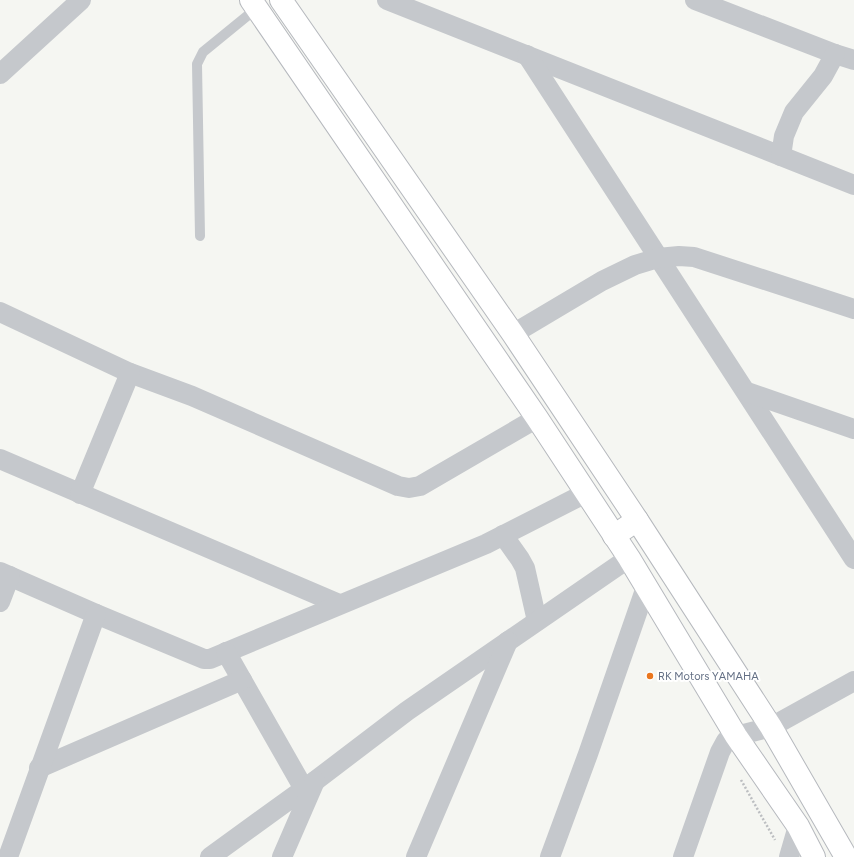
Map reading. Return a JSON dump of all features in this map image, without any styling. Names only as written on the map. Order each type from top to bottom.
[{"type":"main road","points":[[281,0],[513,334],[637,520],[771,727],[846,857]]},
{"type":"main road","points":[[254,4],[538,418],[629,558],[736,736],[798,826],[814,857]]},
{"type":"main road","points":[[614,536],[637,520]]},
{"type":"street","points":[[0,74],[81,0]]},
{"type":"street","points":[[387,0],[854,185]]},
{"type":"street","points":[[695,0],[854,60]]},
{"type":"street","points":[[781,156],[788,122],[794,112],[823,76],[835,54]]},
{"type":"street","points":[[527,55],[854,559]]},
{"type":"street","points":[[513,334],[602,281],[635,265],[658,258],[679,256],[694,257],[854,309]]},
{"type":"street","points":[[0,312],[130,373],[192,396],[398,486],[409,488],[420,486],[538,418]]},
{"type":"street","points":[[80,494],[130,373]]},
{"type":"street","points":[[747,392],[854,429]]},
{"type":"street","points":[[0,459],[338,604]]},
{"type":"street","points":[[0,602],[5,574],[204,659],[210,659],[338,604],[486,544],[586,493]]},
{"type":"street","points":[[503,535],[525,568],[537,621]]},
{"type":"street","points":[[210,857],[407,711],[629,558]]},
{"type":"street","points":[[550,857],[588,754],[646,587]]},
{"type":"street","points":[[8,857],[96,614]]},
{"type":"street","points":[[416,857],[508,641]]},
{"type":"street","points":[[226,652],[242,680],[310,784]]},
{"type":"street","points":[[39,768],[242,680]]},
{"type":"street","points":[[683,857],[720,752],[726,741],[736,736],[771,727],[854,681]]},
{"type":"street","points":[[282,857],[310,784]]},
{"type":"street","points":[[789,857],[798,826]]},
{"type":"lane","points":[[200,236],[197,64],[203,52],[254,4]]},
{"type":"place","name":"RK Motors YAMAHA","points":[[650,676]]}]
